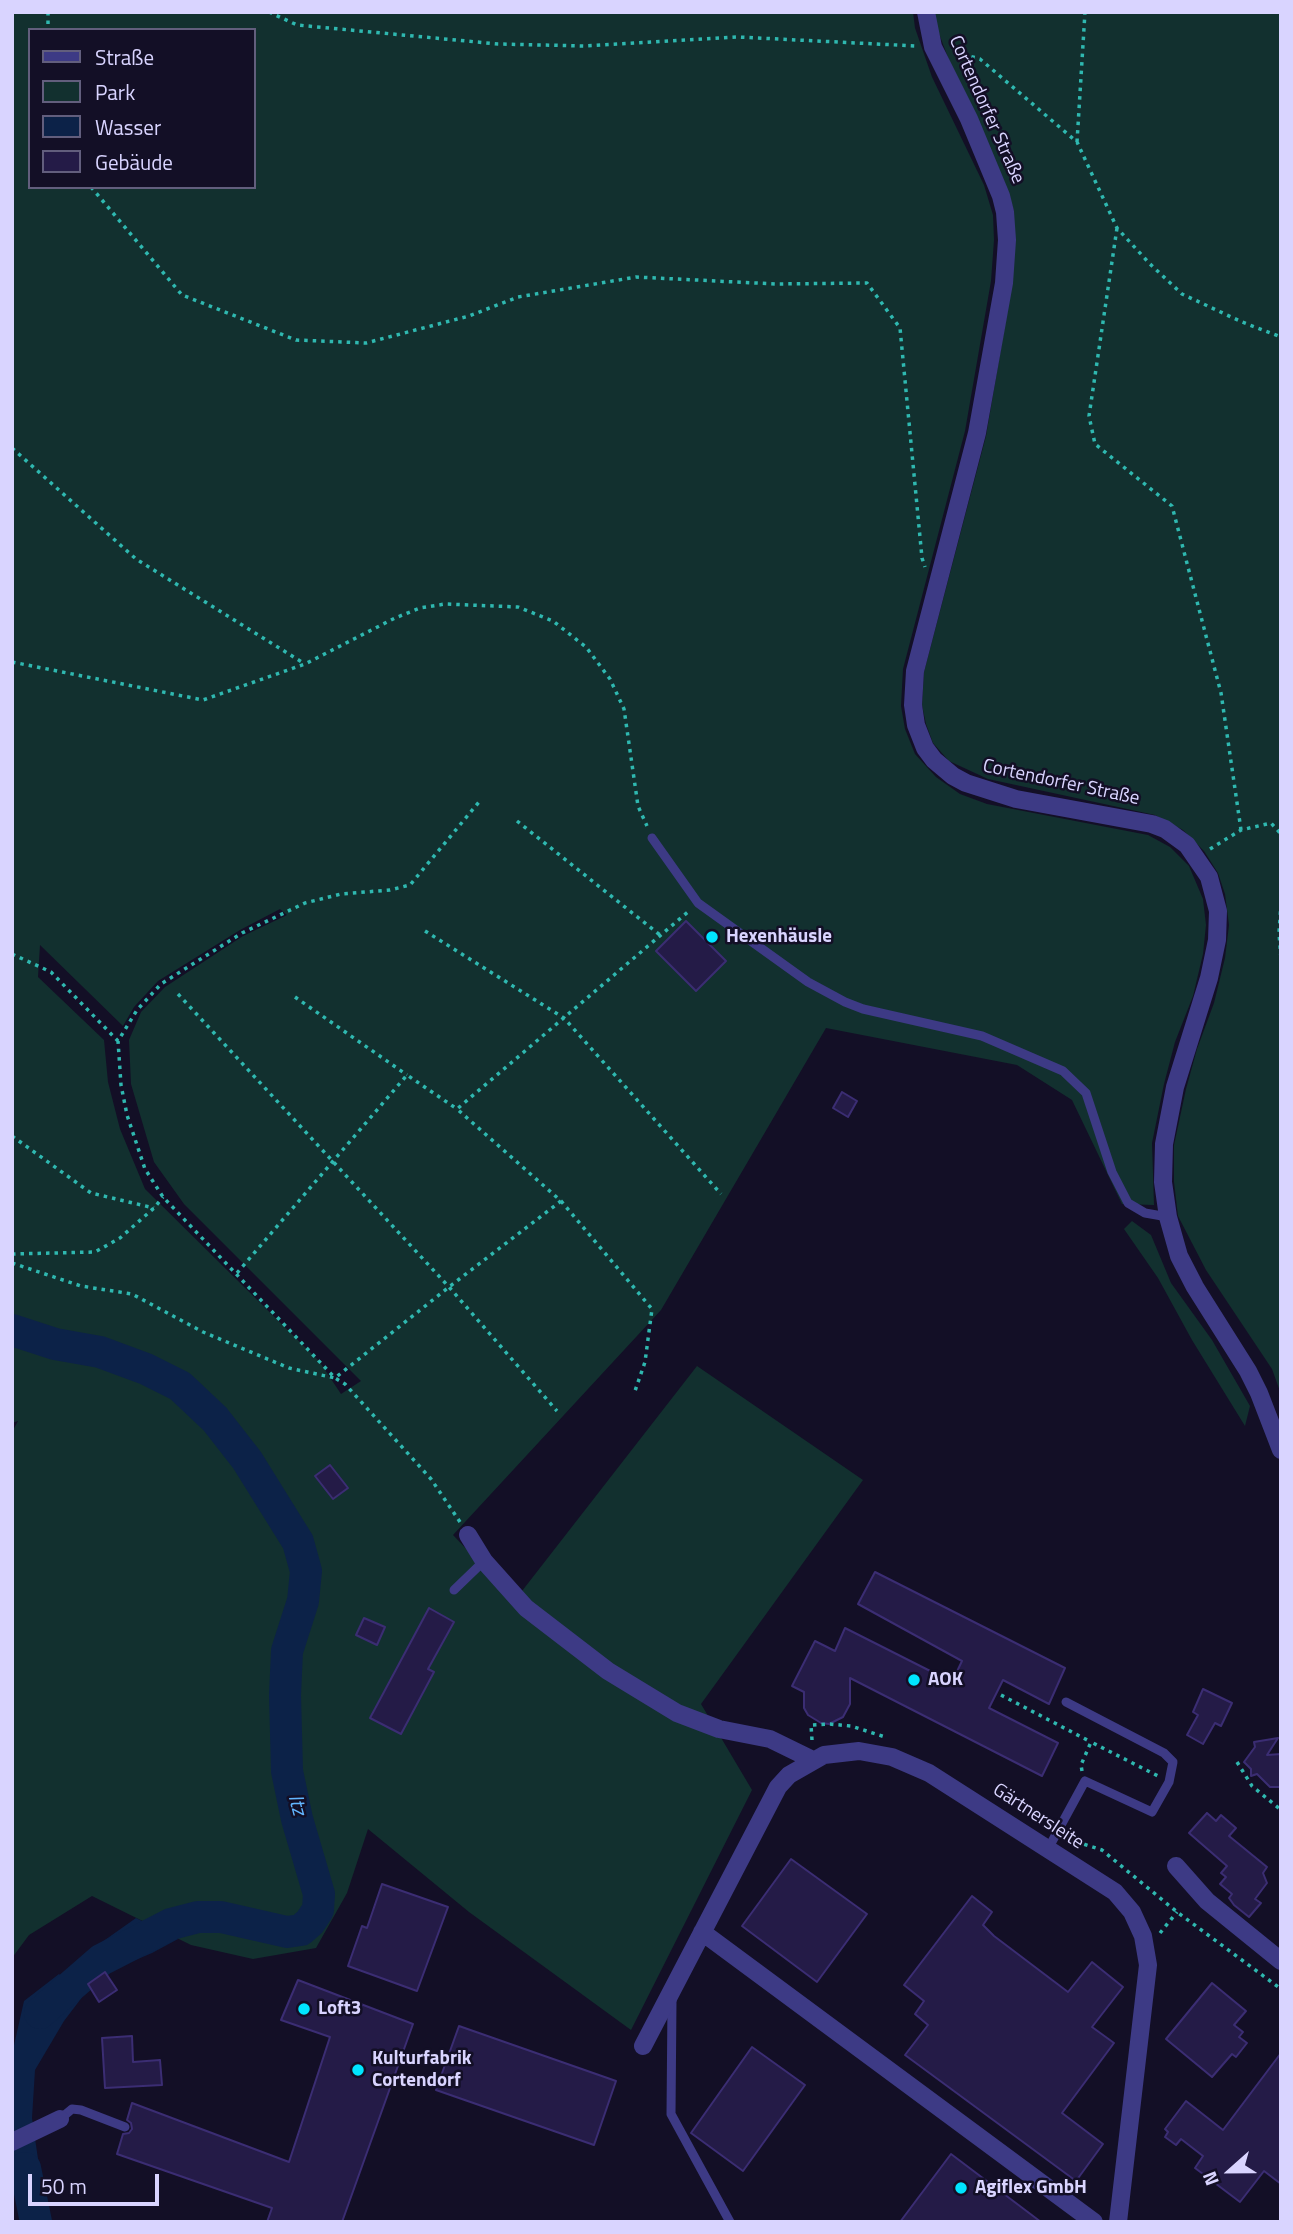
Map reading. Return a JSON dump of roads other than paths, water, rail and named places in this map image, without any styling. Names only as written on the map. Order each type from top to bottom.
[{"type":"street","name":"Cortendorfer Straße","points":[[926,12],[933,47],[996,180],[1005,212],[1007,240],[1004,283],[977,433],[917,662],[913,705],[920,737],[934,760],[953,776],[978,788],[1016,799],[1152,824],[1177,837],[1197,857],[1209,877],[1218,911],[1217,940],[1209,978],[1169,1114],[1162,1163],[1168,1217],[1187,1274],[1248,1371],[1281,1450]]},
{"type":"street","points":[[468,1535],[484,1561],[526,1608],[572,1646],[608,1671],[677,1713],[719,1730],[770,1739],[813,1760]]},
{"type":"street","name":"Gärtnersleite","points":[[643,2046],[778,1787],[789,1775],[824,1755],[859,1751],[892,1756],[929,1773],[1115,1892],[1132,1912],[1143,1936],[1147,1965],[1118,2222]]},
{"type":"street","points":[[1176,1866],[1207,1901],[1281,1961]]},
{"type":"street","points":[[702,1932],[1094,2222]]},
{"type":"street","points":[[12,2142],[60,2119]]},
{"type":"lane","points":[[652,838],[698,903],[785,966],[845,1002],[919,1023],[982,1036],[1063,1071],[1086,1093],[1112,1172],[1128,1203],[1138,1210],[1168,1217]]},
{"type":"lane","points":[[454,1590],[484,1561]]},
{"type":"lane","points":[[1048,1849],[1085,1781],[1152,1812],[1170,1782],[1172,1762],[1164,1753],[1066,1702]]},
{"type":"lane","points":[[672,1991],[671,2114],[730,2222]]},
{"type":"lane","points":[[60,2119],[72,2109],[81,2109],[125,2127]]},
{"type":"water","points":[[136,1918],[178,1939],[112,1970],[95,1947]]},
{"type":"water","points":[[59,1974],[83,1996],[64,2021],[35,2070],[32,2118],[46,2213],[20,2207],[12,2172],[12,2054],[24,2001]]},
{"type":"waterway","name":"Itz","points":[[12,1330],[55,1344],[100,1352],[146,1369],[180,1386],[215,1419],[247,1460],[298,1542],[306,1571],[303,1601],[287,1651],[287,1771],[297,1819],[319,1894],[318,1910],[301,1930],[287,1932],[221,1917],[198,1917],[171,1924],[101,1960],[40,2013]]},
{"type":"waterway","name":"Itz","points":[[25,2168],[36,2222]]},
{"type":"place","name":"Hexenhäusle","points":[[712,937]]},
{"type":"place","name":"AOK","points":[[914,1680]]},
{"type":"place","name":"Loft3","points":[[304,2009]]},
{"type":"place","name":"Kulturfabrik Cortendorf","points":[[358,2070]]},
{"type":"place","name":"Agiflex GmbH","points":[[961,2188]]}]
